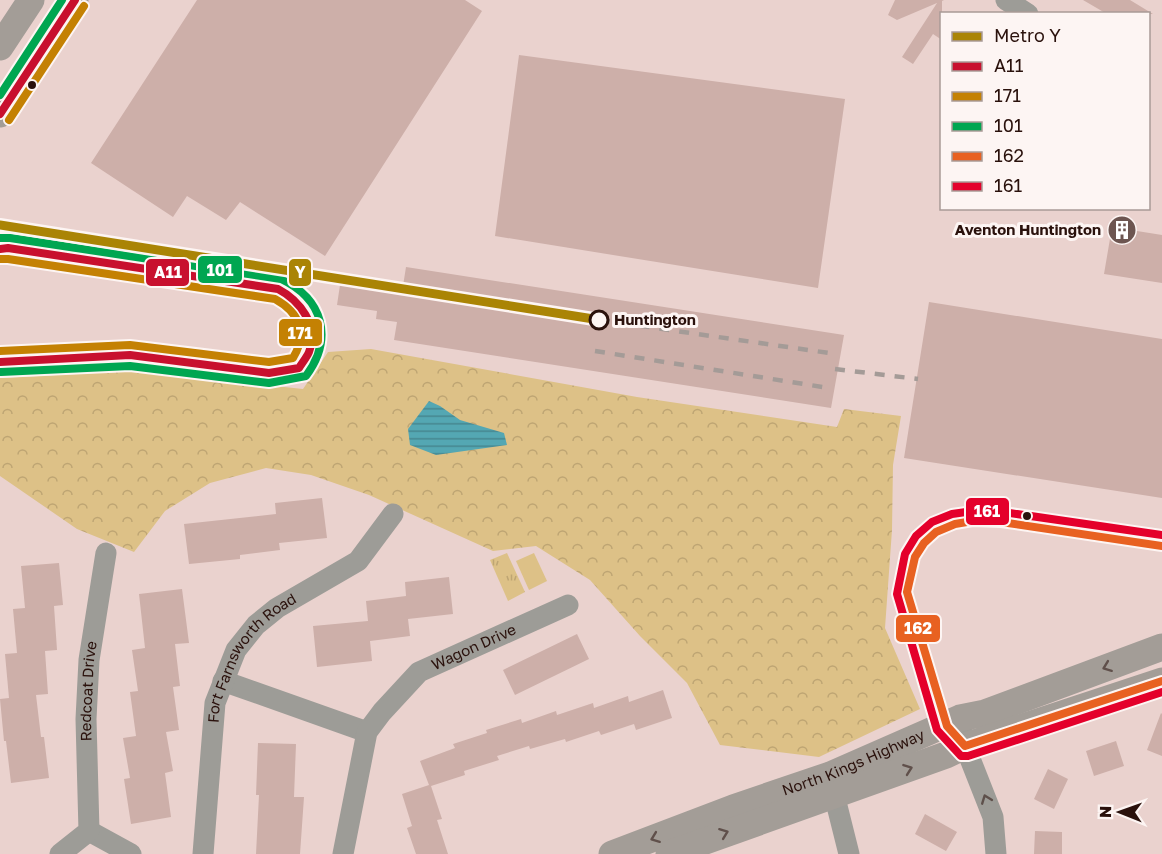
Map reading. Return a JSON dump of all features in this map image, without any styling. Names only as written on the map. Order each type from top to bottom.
[{"type":"main road","points":[[0,47],[31,0]]},
{"type":"main road","points":[[0,114],[75,0]]},
{"type":"main road","name":"North Kings Highway","points":[[669,854],[832,785],[960,718],[985,713],[1162,647]]},
{"type":"main road","name":"North Kings Highway","points":[[612,854],[733,808],[945,755],[965,746],[1162,681]]},
{"type":"street","points":[[1006,0],[1025,12]]},
{"type":"street","name":"Fort Farnsworth Road","points":[[203,854],[215,703],[236,650],[256,624],[277,608],[358,561],[393,514]]},
{"type":"street","name":"Redcoat Drive","points":[[90,831],[86,719],[89,660],[106,553]]},
{"type":"street","name":"Wagon Drive","points":[[343,854],[367,732],[382,712],[419,672],[567,605]]},
{"type":"street","points":[[223,681],[367,732]]},
{"type":"street","points":[[960,718],[965,746],[993,817],[996,854]]},
{"type":"street","points":[[832,785],[849,854]]},
{"type":"street","points":[[60,854],[90,831],[131,854]]},
{"type":"green space","points":[[371,349],[637,397],[837,427],[844,409],[901,416],[893,465],[892,530],[885,628],[920,709],[819,757],[720,745],[687,683],[640,636],[590,580],[536,546],[493,551],[369,495],[311,475],[266,468],[210,483],[165,511],[134,552],[77,529],[0,476],[0,378],[134,371],[303,389],[328,352]]},
{"type":"green space","points":[[507,553],[525,592],[508,601],[490,560]]},
{"type":"green space","points":[[534,553],[547,581],[529,590],[516,561]]},
{"type":"water","points":[[429,401],[460,420],[504,433],[507,445],[436,455],[410,445],[408,429]]},
{"type":"building","points":[[197,0],[465,0],[482,11],[325,256],[240,202],[226,220],[187,196],[173,217],[91,163]]},
{"type":"building","points":[[895,0],[944,0],[942,1],[942,12],[940,12],[940,39],[933,34],[913,64],[902,57],[937,3],[897,20],[888,15]]},
{"type":"building","points":[[1083,0],[1130,0],[1150,12],[1104,12]]},
{"type":"building","points":[[519,55],[845,99],[818,288],[495,236]]},
{"type":"building","name":"Aventon Huntington","points":[[1112,227],[1162,235],[1162,283],[1104,274]]},
{"type":"building","points":[[406,267],[844,335],[831,408],[394,340],[397,322],[376,319],[377,311],[337,305],[340,285],[381,291],[382,283],[403,286]]},
{"type":"building","points":[[929,302],[1162,339],[1162,498],[904,458]]},
{"type":"building","points":[[322,498],[327,538],[279,543],[280,550],[240,555],[240,559],[189,564],[184,524],[276,514],[275,503]]},
{"type":"building","points":[[59,563],[63,605],[54,606],[57,650],[45,651],[48,694],[36,695],[49,778],[11,783],[0,699],[9,698],[5,654],[17,653],[13,609],[25,608],[21,566]]},
{"type":"building","points":[[449,577],[453,614],[408,619],[410,636],[370,641],[372,661],[317,667],[313,626],[368,621],[366,601],[406,596],[405,582]]},
{"type":"building","points":[[182,589],[189,643],[175,644],[180,686],[173,687],[179,730],[166,732],[173,771],[165,773],[171,817],[131,824],[124,779],[130,778],[123,738],[136,736],[130,692],[138,691],[132,650],[145,648],[139,594]]},
{"type":"building","points":[[577,634],[589,659],[515,695],[503,670]]},
{"type":"building","points":[[663,690],[672,718],[636,730],[634,724],[601,735],[599,731],[566,742],[565,739],[530,749],[529,746],[497,756],[499,760],[464,771],[465,775],[431,786],[442,819],[437,820],[448,854],[416,854],[407,828],[412,826],[402,794],[429,785],[420,761],[455,748],[453,744],[487,733],[486,730],[521,719],[522,723],[556,711],[557,715],[593,703],[594,708],[628,696],[629,702]]},
{"type":"building","points":[[1162,714],[1162,756],[1147,750]]},
{"type":"building","points":[[1116,741],[1124,766],[1094,776],[1086,751]]},
{"type":"building","points":[[258,743],[296,744],[294,797],[304,797],[300,854],[256,854],[259,795],[256,795]]},
{"type":"building","points":[[1048,769],[1068,779],[1054,809],[1034,799]]},
{"type":"building","points":[[925,814],[957,832],[946,851],[915,834]]},
{"type":"building","points":[[1035,831],[1062,832],[1062,854],[1034,854]]},
{"type":"railway","points":[[600,320],[836,354]]},
{"type":"railway","points":[[595,351],[829,388]]},
{"type":"railway","points":[[835,369],[918,379]]},
{"type":"metro line","name":"Y","points":[[0,225],[600,320]]},
{"type":"transit line","name":"101","points":[[0,95],[62,0]]},
{"type":"transit line","name":"A11","points":[[0,114],[75,0]]},
{"type":"transit line","name":"171","points":[[9,120],[84,6]]},
{"type":"transit line","name":"101","points":[[0,238],[281,279],[307,297],[320,321],[321,334],[320,348],[306,376],[269,383],[130,366],[1,372]]},
{"type":"transit line","name":"A11","points":[[0,249],[8,248],[278,289],[300,307],[306,315],[312,333],[309,352],[299,368],[269,373],[130,355],[0,362]]},
{"type":"transit line","name":"171","points":[[0,351],[130,345],[269,362],[293,358],[300,340],[296,317],[275,299],[1,259]]},
{"type":"transit line","name":"161","points":[[1162,535],[1003,512],[973,511],[952,514],[932,522],[916,536],[905,554],[897,594],[937,730],[961,756],[968,756],[1162,692]]},
{"type":"transit line","name":"162","points":[[1162,546],[1001,522],[973,521],[955,524],[936,532],[924,543],[915,557],[907,592],[947,726],[965,746],[1162,681]]},
{"type":"place","name":"Aventon Huntington","points":[[1122,230]]},
{"type":"place","name":"Huntington","points":[[599,320]]}]
